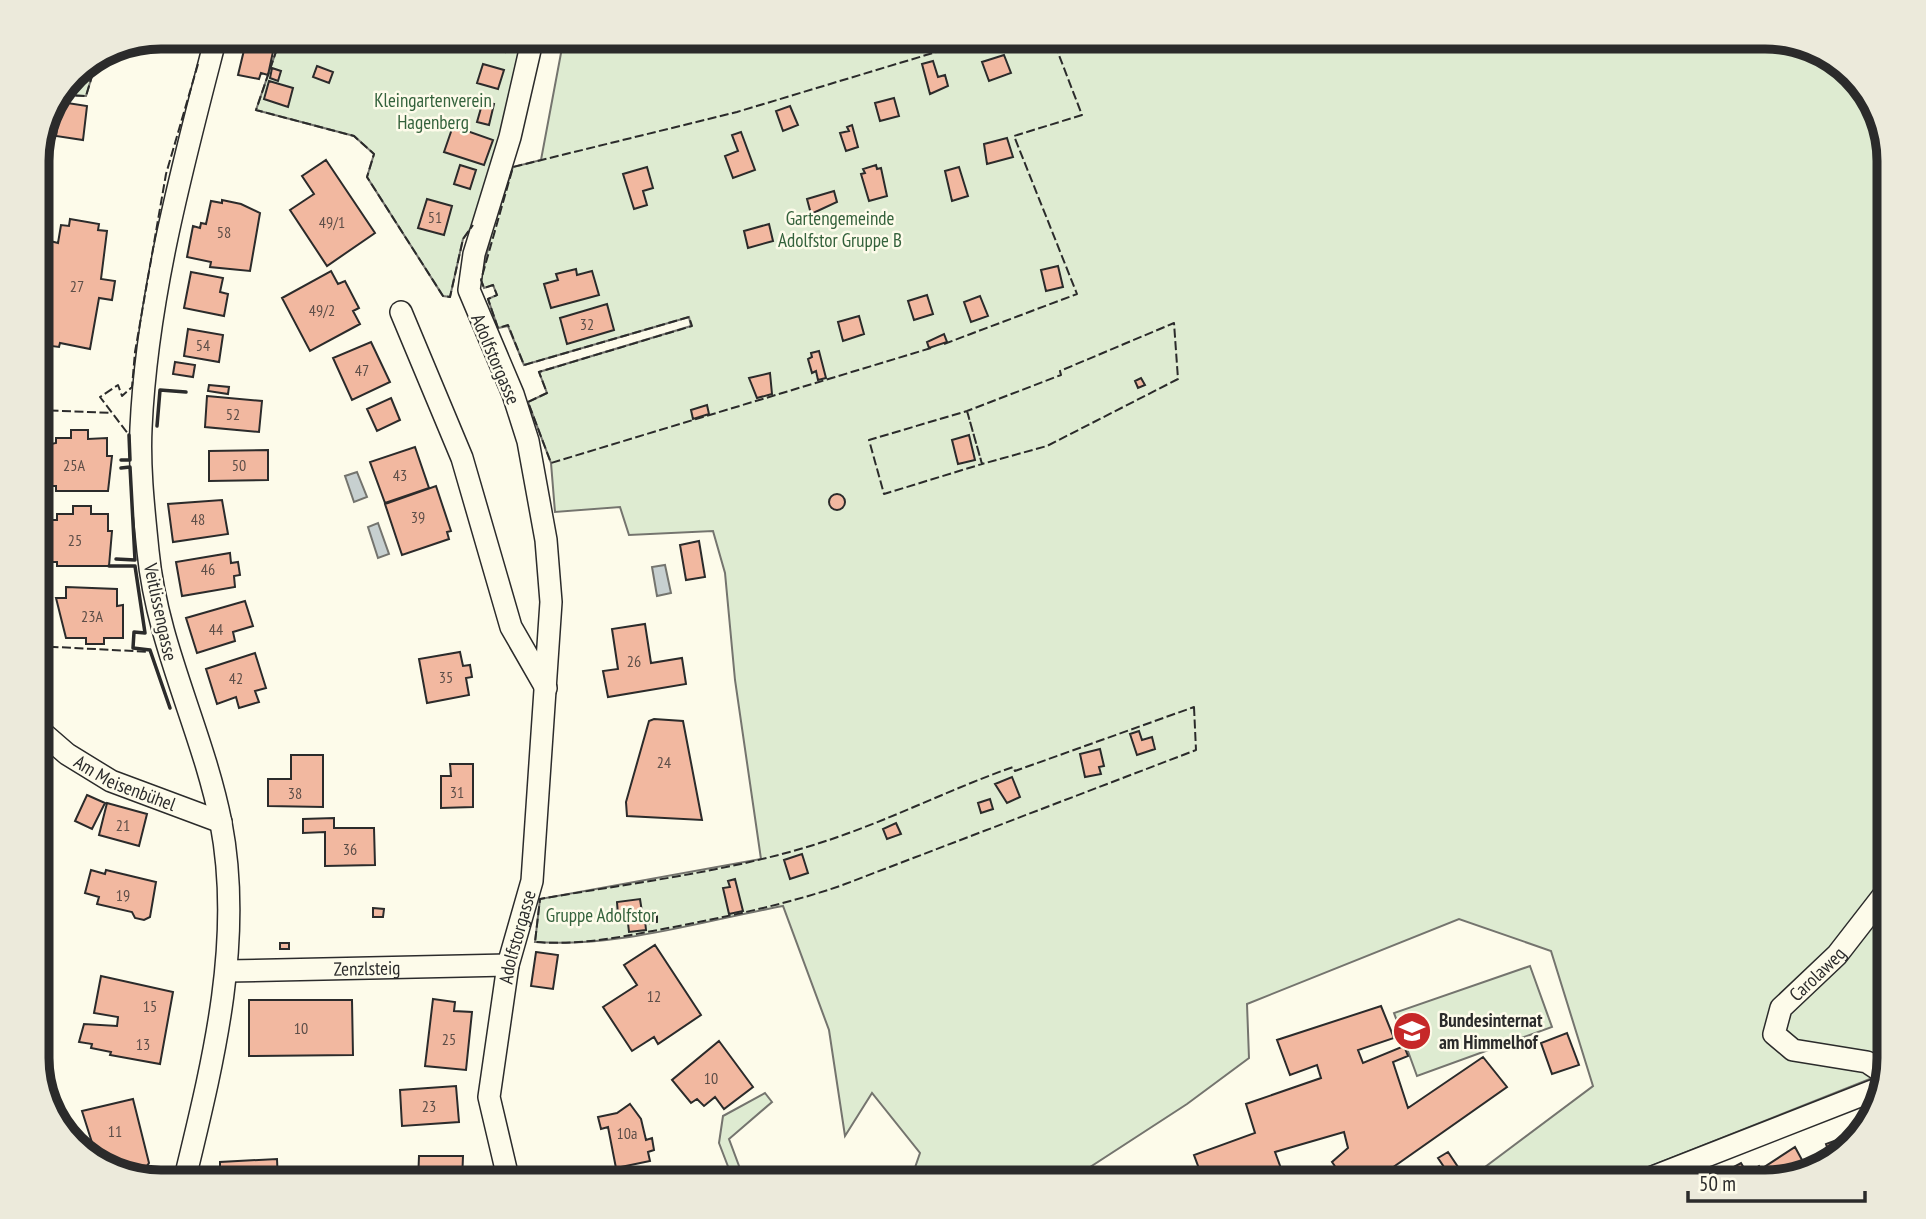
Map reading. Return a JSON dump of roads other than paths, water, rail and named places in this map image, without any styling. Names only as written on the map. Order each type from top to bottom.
[{"type":"street","name":"Veitlissengasse","points":[[187,1170],[201,1113],[227,971],[228,865],[221,822],[169,654],[157,600],[148,554],[141,431],[147,362],[168,238],[213,49]]},
{"type":"street","name":"Adolfstorgasse","points":[[506,1170],[489,1097],[508,965],[532,881],[551,601],[540,499],[528,441],[513,394],[470,290],[474,254],[510,137],[530,49]]},
{"type":"street","points":[[401,313],[462,458],[511,627],[546,688]]},
{"type":"street","name":"Am Meisenbühel","points":[[49,738],[77,761],[111,781],[221,822]]},
{"type":"street","name":"Carolaweg","points":[[1876,1068],[1867,1062],[1793,1050],[1774,1034],[1781,1008],[1837,955],[1877,903]]},
{"type":"street","name":"Zenzlsteig","points":[[227,971],[508,965]]},
{"type":"street","points":[[1671,1170],[1871,1091]]},
{"type":"place","name":"Bundesinternat am Himmelhof","points":[[1412,1031]]},
{"type":"park label","name":"Kleingartenverein Hagenberg","points":[[433,111]]},
{"type":"park label","name":"Gartengemeinde Adolfstor Gruppe B","points":[[840,229]]},
{"type":"park label","name":"Gruppe Adolfstor","points":[[601,915]]}]
